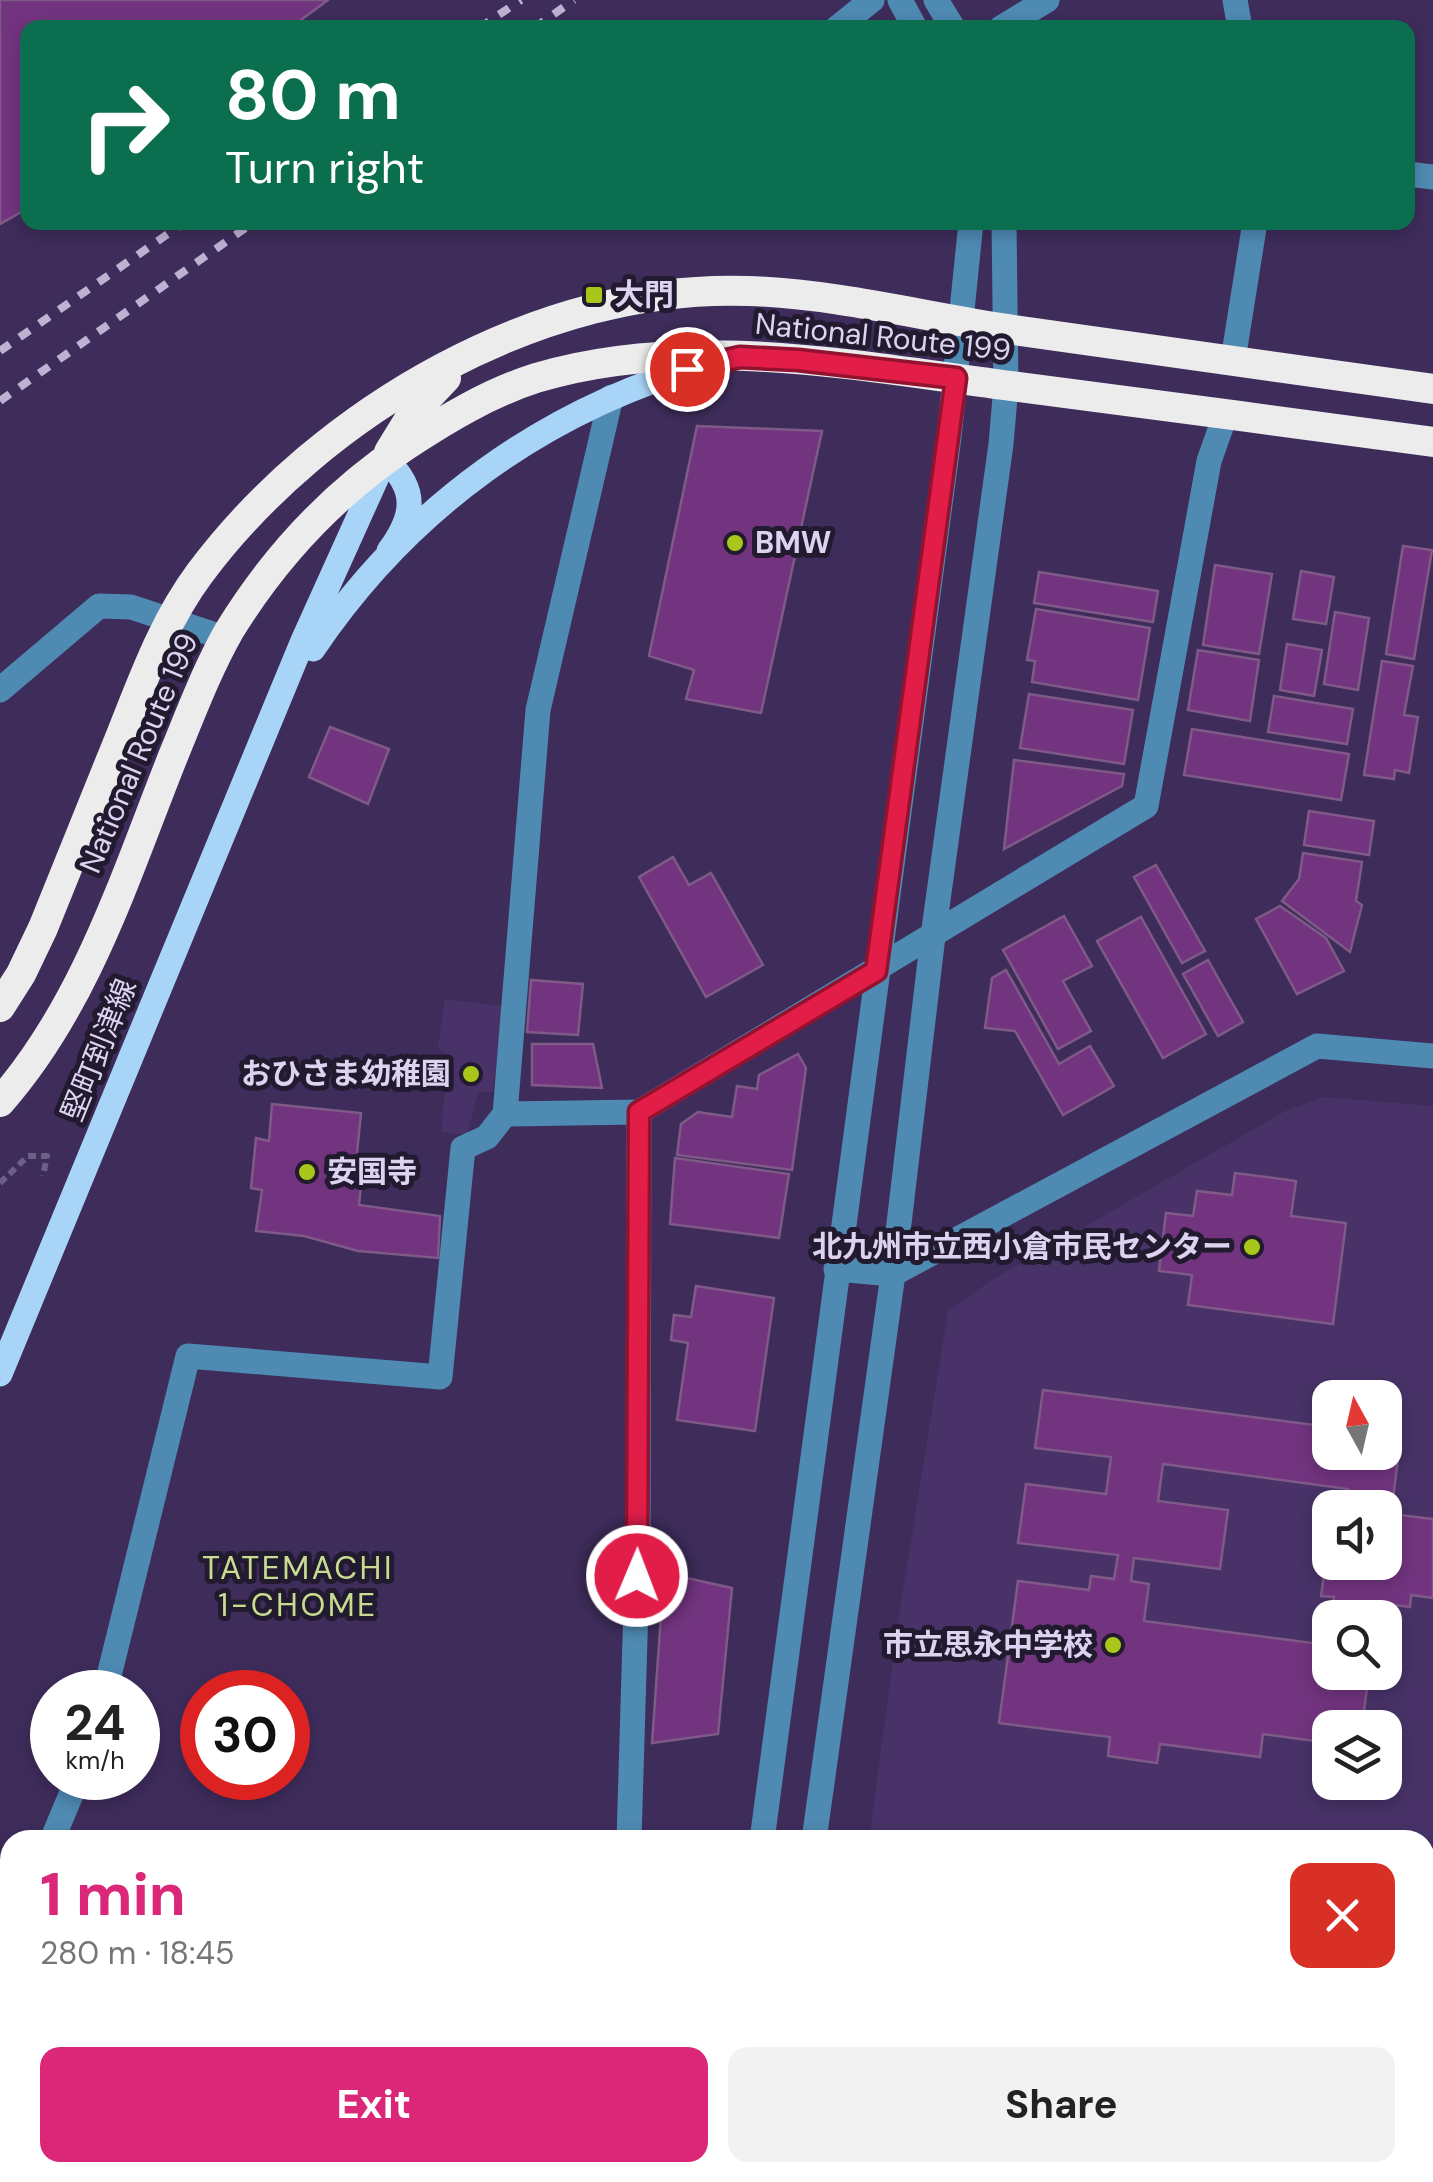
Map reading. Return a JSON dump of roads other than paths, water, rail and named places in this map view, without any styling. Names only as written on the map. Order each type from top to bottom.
[{"type":"highway","name":"National Route 199","points":[[0,1007],[43,928],[169,622],[199,574],[240,526],[303,464],[374,410],[507,336],[639,298],[749,290],[1433,389]]},
{"type":"highway","points":[[303,464],[322,454],[354,450],[385,459],[413,413],[470,355]]},
{"type":"highway","name":"National Route 199","points":[[0,1102],[42,1049],[71,1002],[188,718],[226,638],[253,593],[292,540],[338,496],[444,420],[534,379],[636,359],[740,357],[956,378],[1433,442]]},
{"type":"main road","name":"堅町到津線","points":[[258,750],[313,648],[348,598],[389,551],[440,504],[494,464],[611,397],[663,376],[740,357]]},
{"type":"main road","points":[[385,459],[400,472],[410,517],[389,551]]},
{"type":"main road","name":"堅町到津線","points":[[0,1374],[302,643],[385,459]]},
{"type":"street","points":[[846,20],[872,0]]},
{"type":"street","points":[[1013,20],[1047,0]]},
{"type":"street","points":[[763,1830],[956,378],[970,230]]},
{"type":"street","points":[[815,1830],[1001,444],[1006,386],[1004,230]]},
{"type":"street","points":[[1232,360],[1253,230]]},
{"type":"street","points":[[110,1670],[188,1356],[440,1377],[463,1148],[487,1137],[505,1114],[538,710],[611,397]]},
{"type":"street","points":[[505,1114],[639,1112],[1146,806],[1209,462],[1226,412]]},
{"type":"street","points":[[0,690],[98,606],[131,607],[226,638]]},
{"type":"street","points":[[836,1269],[892,1274],[1317,1046],[1433,1056]]},
{"type":"street","points":[[629,1830],[638,1538],[639,1112]]},
{"type":"street","points":[[56,1830],[69,1800]]},
{"type":"railway","points":[[491,20],[521,0]]},
{"type":"railway","points":[[545,20],[574,0]]},
{"type":"railway","points":[[0,351],[174,230]]},
{"type":"railway","points":[[0,401],[243,230]]},
{"type":"place","name":"大門","points":[[594,295]]},
{"type":"place","name":"BMW","points":[[735,543]]},
{"type":"place","name":"おひさま幼稚園","points":[[471,1074]]},
{"type":"place","name":"安国寺","points":[[307,1172]]},
{"type":"place","name":"北九州市立西小倉市民センター","points":[[1252,1247]]},
{"type":"place","name":"市立思永中学校","points":[[1113,1645]]},
{"type":"district","name":"TATEMACHI 1-CHOME","points":[[298,1586]]}]
